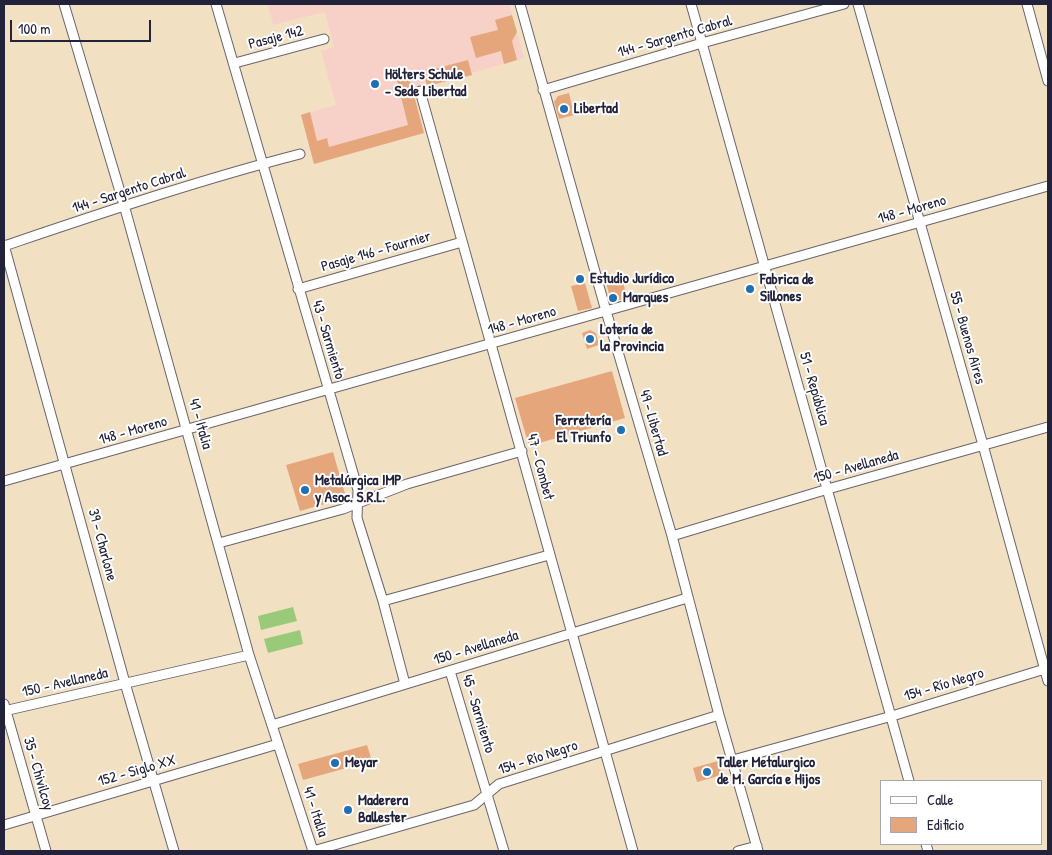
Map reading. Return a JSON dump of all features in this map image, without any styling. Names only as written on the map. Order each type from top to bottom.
[{"type":"street","name":"41 - Italia","points":[[64,4],[220,543],[249,655],[313,851]]},
{"type":"street","name":"43 - Sarmiento","points":[[216,4],[235,63],[298,289],[358,490],[358,518],[405,684]]},
{"type":"street","name":"49 - Libertad","points":[[520,4],[606,311],[672,536],[687,598],[757,849]]},
{"type":"street","name":"51 - República","points":[[691,4],[909,780]]},
{"type":"street","name":"144 - Sargento Cabral","points":[[543,90],[702,43],[844,4]]},
{"type":"street","name":"55 - Buenos Aires","points":[[858,4],[984,445],[1048,681]]},
{"type":"street","points":[[1027,4],[1048,81]]},
{"type":"street","name":"Pasaje 142","points":[[235,63],[324,39]]},
{"type":"street","name":"47 - Combet","points":[[420,91],[633,851]]},
{"type":"street","name":"144 - Sargento Cabral","points":[[4,246],[124,206],[300,154]]},
{"type":"street","name":"148 - Moreno","points":[[4,481],[1048,186]]},
{"type":"street","name":"Pasaje 146 - Fournier","points":[[298,289],[462,242]]},
{"type":"street","name":"39 - Charlone","points":[[4,246],[125,683],[174,851]]},
{"type":"street","name":"150 - Avellaneda","points":[[672,536],[828,489],[1048,428]]},
{"type":"street","points":[[220,543],[343,509],[407,484],[522,451]]},
{"type":"street","points":[[383,601],[549,555]]},
{"type":"street","name":"150 - Avellaneda","points":[[272,725],[687,598]]},
{"type":"street","name":"150 - Avellaneda","points":[[4,708],[249,655]]},
{"type":"street","name":"154 - Río Negro","points":[[732,760],[892,716],[1046,668]]},
{"type":"street","name":"45 - Sarmiento","points":[[450,671],[504,851]]},
{"type":"street","name":"35 - Chivilcoy","points":[[4,708],[46,851]]},
{"type":"street","name":"154 - Río Negro","points":[[313,851],[474,805],[499,784],[719,715]]},
{"type":"street","name":"152 - Siglo XX","points":[[4,825],[278,744]]},
{"type":"street","points":[[738,851],[757,849]]},
{"type":"shaded area","name":"Hölters Schule - Sede Libertad","points":[[268,4],[509,4],[524,58],[472,73],[472,75],[427,86],[426,82],[412,86],[424,133],[314,164],[301,115],[336,105],[321,51],[334,47],[325,12],[273,25]]},
{"type":"green space","points":[[293,607],[297,621],[261,630],[258,616]]},
{"type":"green space","points":[[300,630],[303,644],[268,653],[264,639]]},
{"type":"building","points":[[512,15],[517,32],[512,41],[517,60],[504,64],[501,51],[476,58],[470,37],[498,30],[495,20]]},
{"type":"building","points":[[468,60],[472,75],[427,86],[423,72]]},
{"type":"building","points":[[409,77],[424,133],[314,164],[301,115],[310,112],[317,141],[327,138],[329,147],[408,125],[397,80]]},
{"type":"building","name":"Libertad","points":[[569,93],[574,115],[559,119],[554,102],[558,96]]},
{"type":"building","points":[[622,278],[627,298],[611,302],[606,282]]},
{"type":"building","points":[[585,283],[592,308],[578,311],[571,286]]},
{"type":"building","name":"Lotería de la Provincia","points":[[590,330],[596,333],[599,345],[587,349],[582,333]]},
{"type":"building","points":[[612,371],[625,418],[529,446],[515,398]]},
{"type":"building","name":"Metalúrgica IMP y Asoc. S.R.L.","points":[[333,452],[345,494],[342,499],[300,511],[286,465]]},
{"type":"building","name":"Meyar","points":[[367,745],[372,761],[303,780],[298,764]]},
{"type":"building","name":"Taller Metalurgico de M. García e Hijos","points":[[718,761],[722,775],[697,782],[693,768]]},
{"type":"place","name":"Hölters Schule - Sede Libertad","points":[[375,84]]},
{"type":"place","name":"Libertad","points":[[564,109]]},
{"type":"place","name":"Estudio Jurídico","points":[[580,279]]},
{"type":"place","name":"Fabrica de Sillones","points":[[750,289]]},
{"type":"place","name":"Marques","points":[[613,298]]},
{"type":"place","name":"Lotería de la Provincia","points":[[590,339]]},
{"type":"place","name":"Ferretería El Triunfo","points":[[621,430]]},
{"type":"place","name":"Metalúrgica IMP y Asoc. S.R.L.","points":[[305,490]]},
{"type":"place","name":"Meyar","points":[[335,763]]},
{"type":"place","name":"Taller Metalurgico de M. García e Hijos","points":[[707,772]]},
{"type":"place","name":"Maderera Ballester","points":[[348,810]]}]
